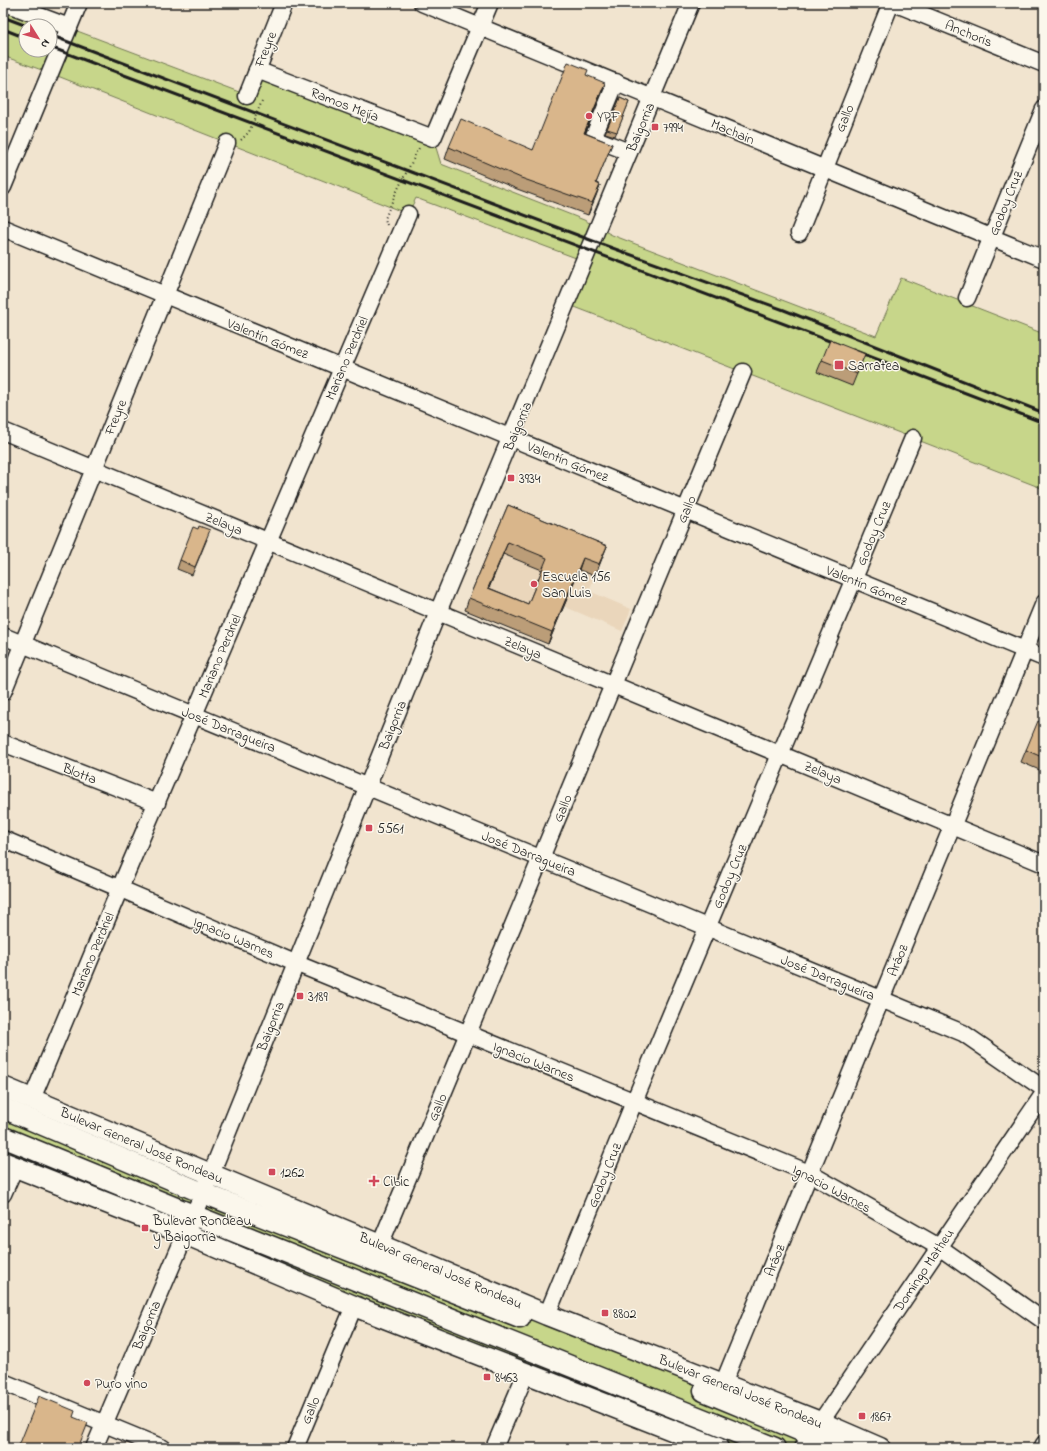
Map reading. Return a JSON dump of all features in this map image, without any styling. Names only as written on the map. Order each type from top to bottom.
[{"type":"main road","name":"Bulevar General José Rondeau","points":[[3,1087],[547,1315],[723,1384],[812,1435],[880,1448]]},
{"type":"main road","name":"Bulevar General José Rondeau","points":[[3,1108],[203,1193],[432,1283],[842,1448]]},
{"type":"main road","points":[[3,1137],[193,1215],[776,1448]]},
{"type":"main road","points":[[3,1144],[66,1187]]},
{"type":"main road","points":[[9,1164],[185,1234],[354,1306],[711,1445]]},
{"type":"main road","points":[[410,1257],[432,1283]]},
{"type":"main road","points":[[596,1376],[711,1445]]},
{"type":"street","points":[[5,3],[69,27]]},
{"type":"street","points":[[3,187],[79,3]]},
{"type":"street","name":"Freyre","points":[[247,96],[264,73],[284,3]]},
{"type":"street","name":"Machain","points":[[422,3],[1044,259]]},
{"type":"street","points":[[433,138],[490,3]]},
{"type":"street","name":"Baigorria","points":[[94,1448],[211,1174],[438,612],[512,438],[691,3]]},
{"type":"street","name":"Gallo","points":[[799,233],[891,3]]},
{"type":"street","name":"Anchoris","points":[[894,3],[1044,64]]},
{"type":"street","name":"Ramos Mejía","points":[[264,73],[433,138]]},
{"type":"street","points":[[616,82],[593,138],[629,152]]},
{"type":"street","name":"Godoy Cruz","points":[[967,298],[1044,109]]},
{"type":"street","name":"Freyre","points":[[3,692],[165,295],[233,142]]},
{"type":"street","name":"Mariano Perdriel","points":[[32,1099],[120,888],[408,214]]},
{"type":"street","name":"Valentín Gómez","points":[[3,228],[1044,658]]},
{"type":"street","name":"Gallo","points":[[380,1245],[743,372]]},
{"type":"street","name":"Zelaya","points":[[3,431],[1044,864]]},
{"type":"street","name":"Godoy Cruz","points":[[547,1315],[634,1102],[913,438]]},
{"type":"street","name":"Aráoz","points":[[723,1384],[1044,603]]},
{"type":"street","name":"José Darragueira","points":[[3,636],[963,1033],[1044,1089]]},
{"type":"street","name":"Blotta","points":[[3,743],[157,803]]},
{"type":"street","name":"Ignacio Warnes","points":[[3,839],[295,963],[809,1173],[939,1247],[1044,1321]]},
{"type":"street","name":"Domingo Matheu","points":[[812,1435],[1044,1093]]},
{"type":"street","points":[[3,1194],[9,1164]]},
{"type":"street","name":"Gallo","points":[[295,1448],[354,1306]]},
{"type":"street","points":[[494,1448],[526,1373]]},
{"type":"street","points":[[3,1382],[163,1448]]},
{"type":"street","points":[[1042,1448],[1044,1444]]},
{"type":"path","points":[[233,142],[249,132],[264,73]]},
{"type":"path","points":[[401,231],[388,226],[385,219],[401,180],[421,145],[433,138]]},
{"type":"shaded area","name":"Escuela 156 San Luis","points":[[503,517],[602,558],[589,591],[631,609],[622,631],[563,606],[548,644],[465,610]]},
{"type":"green space","points":[[3,3],[43,18],[18,18],[18,58],[58,58],[58,24],[247,95],[257,70],[433,138],[441,164],[584,220],[612,235],[876,336],[901,278],[1044,334],[1044,489],[567,304],[584,261],[416,198],[408,214],[50,73],[3,56]]},
{"type":"green space","points":[[3,1087],[880,1448],[718,1448],[3,1162]]},
{"type":"building","points":[[568,62],[588,70],[586,75],[605,83],[584,133],[612,144],[596,183],[600,185],[592,203],[521,178],[449,147],[461,119],[533,150]]},
{"type":"building","points":[[620,98],[629,102],[617,132],[607,129]]},
{"type":"building","points":[[830,340],[865,354],[857,374],[822,360]]},
{"type":"building","points":[[508,505],[607,546],[599,564],[583,558],[552,632],[469,598]],"holes":[[[508,542],[547,558],[528,604],[488,588]]]},
{"type":"building","points":[[199,526],[210,530],[195,567],[180,560],[193,527],[198,529]]},
{"type":"building","points":[[1038,721],[1044,724],[1044,758],[1026,750]]},
{"type":"building","points":[[39,1396],[75,1411],[73,1417],[88,1423],[78,1448],[18,1448]]},
{"type":"railway","points":[[3,17],[18,23]]},
{"type":"railway","points":[[3,29],[18,35]]},
{"type":"railway","points":[[58,38],[593,241],[784,310],[1044,413]]},
{"type":"railway","points":[[58,50],[840,345]]},
{"type":"railway","points":[[853,350],[1044,423]]},
{"type":"place","name":"YPF","points":[[589,116]]},
{"type":"place","name":"7994","points":[[655,127]]},
{"type":"place","name":"Sarratea","points":[[839,365]]},
{"type":"place","name":"3934","points":[[511,478]]},
{"type":"place","name":"Escuela 156 San Luis","points":[[534,584]]},
{"type":"place","name":"5561","points":[[369,828]]},
{"type":"place","name":"3189","points":[[300,996]]},
{"type":"place","name":"1262","points":[[272,1172]]},
{"type":"place","name":"Cibic","points":[[374,1181]]},
{"type":"place","name":"Bulevar Rondeau y Baigorria","points":[[145,1228]]},
{"type":"place","name":"8802","points":[[605,1313]]},
{"type":"place","name":"8463","points":[[487,1377]]},
{"type":"place","name":"Puro vino","points":[[87,1383]]},
{"type":"place","name":"1867","points":[[862,1416]]}]
